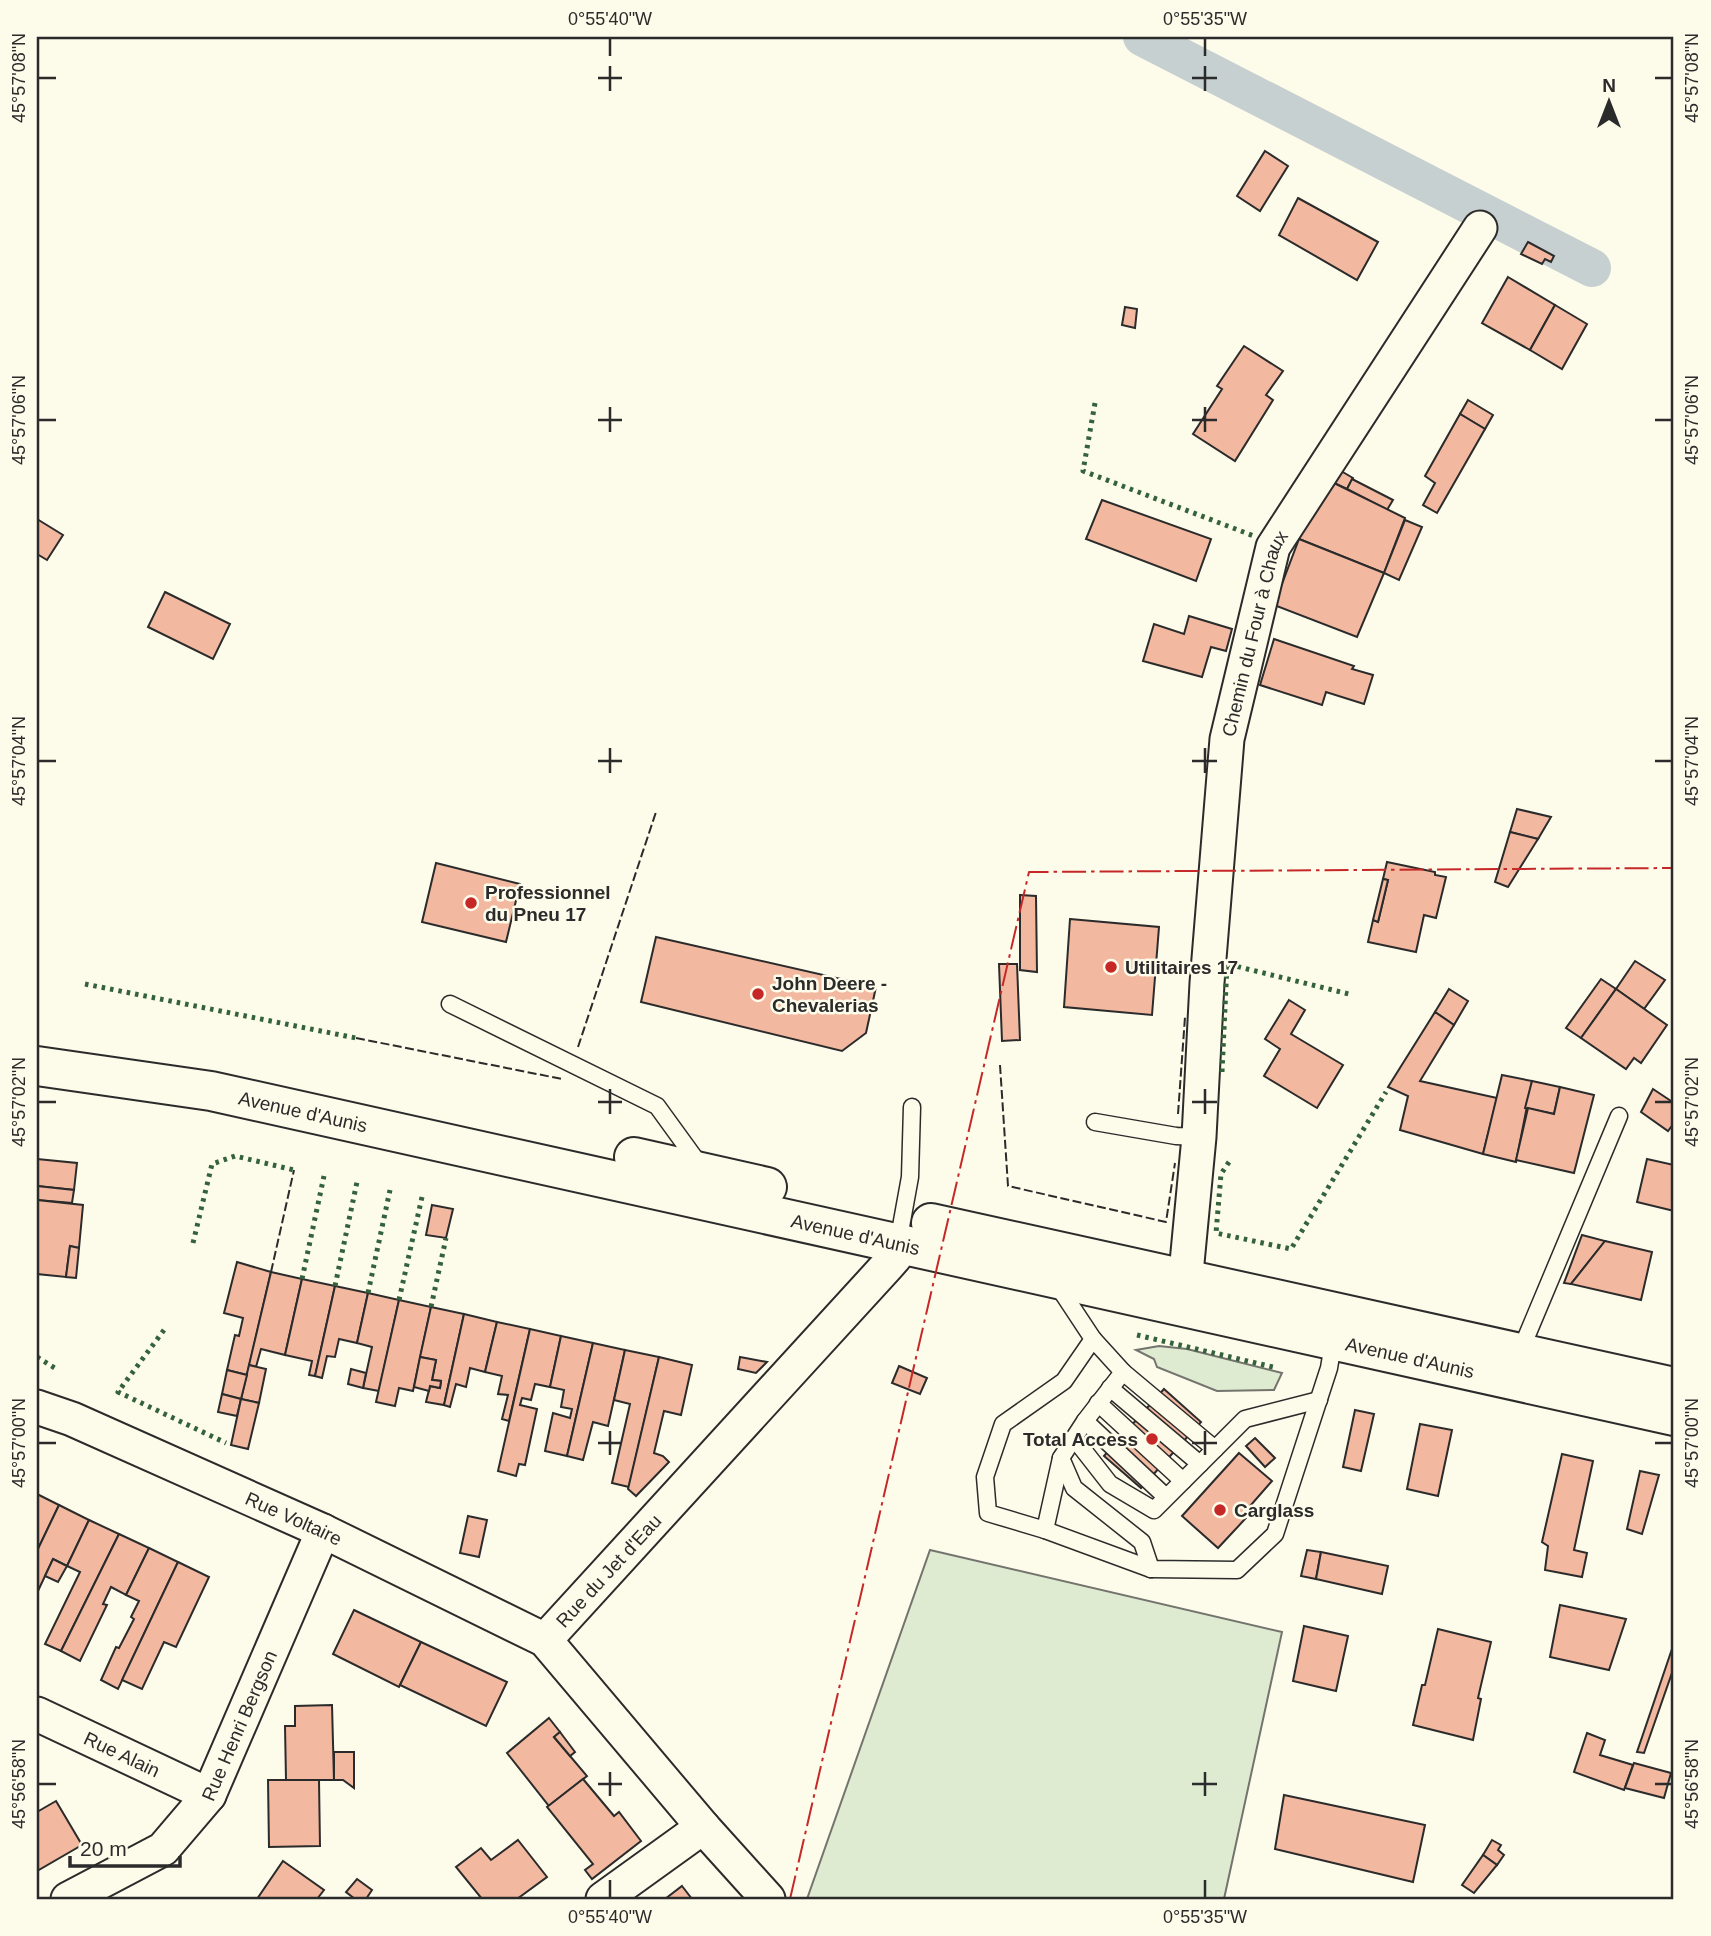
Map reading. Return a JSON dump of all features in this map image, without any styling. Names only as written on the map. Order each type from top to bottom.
[{"type":"main road","name":"Avenue d'Aunis","points":[[37,1041],[217,1065],[703,1186],[1336,1327],[1514,1366],[1674,1387]]},
{"type":"main road","name":"Avenue d'Aunis","points":[[37,1066],[211,1091],[703,1186]]},
{"type":"main road","name":"Avenue d'Aunis","points":[[1514,1366],[1674,1416]]},
{"type":"street","name":"Chemin du Four à Chaux","points":[[1185,1293],[1199,1137],[1207,983],[1227,738],[1273,547],[1480,228]]},
{"type":"street","name":"Rue du Jet d'Eau","points":[[768,1899],[703,1827],[545,1640],[895,1257],[901,1230]]},
{"type":"street","name":"Rue Voltaire","points":[[37,1407],[84,1424],[323,1531],[545,1640]]},
{"type":"street","name":"Rue Henri Bergson","points":[[68,1899],[163,1849],[209,1795],[323,1531]]},
{"type":"street","name":"Rue Alain","points":[[37,1714],[209,1795]]},
{"type":"street","points":[[604,1899],[703,1827]]},
{"type":"lane","points":[[450,1004],[657,1106],[703,1186]]},
{"type":"lane","points":[[901,1230],[910,1177],[912,1107]]},
{"type":"lane","points":[[1514,1366],[1619,1115]]},
{"type":"lane","points":[[1095,1122],[1176,1136],[1199,1137]]},
{"type":"lane","points":[[1055,1264],[1093,1339],[1123,1372],[1215,1449]]},
{"type":"lane","points":[[1093,1339],[1064,1381],[1003,1424],[985,1477],[988,1513],[1045,1530],[1152,1569],[1237,1570],[1275,1534],[1329,1368],[1336,1327]]},
{"type":"lane","points":[[1045,1530],[1061,1458],[1085,1421],[1123,1372]]},
{"type":"lane","points":[[1110,1388],[1200,1464]]},
{"type":"lane","points":[[1074,1438],[1110,1484],[1154,1510],[1245,1419],[1319,1400]]},
{"type":"lane","points":[[1098,1403],[1183,1481]]},
{"type":"lane","points":[[1085,1421],[1167,1497]]},
{"type":"lane","points":[[1061,1458],[1074,1488],[1142,1542],[1152,1569]]},
{"type":"green space","points":[[1159,1346],[1187,1349],[1282,1373],[1274,1390],[1217,1391],[1157,1367],[1154,1359],[1136,1350]]},
{"type":"green space","points":[[930,1550],[1282,1632],[1224,1899],[807,1899]]},
{"type":"building","points":[[1265,151],[1288,166],[1260,211],[1237,196]]},
{"type":"building","points":[[1298,198],[1378,242],[1357,280],[1279,235]]},
{"type":"building","points":[[1528,242],[1554,256],[1551,262],[1545,259],[1542,264],[1521,254]]},
{"type":"building","points":[[1508,277],[1555,305],[1530,350],[1482,323]]},
{"type":"building","points":[[1555,305],[1587,324],[1562,369],[1530,350]]},
{"type":"building","points":[[1125,307],[1137,309],[1135,328],[1122,325]]},
{"type":"building","points":[[1244,346],[1283,371],[1266,395],[1273,400],[1235,461],[1193,434],[1222,389],[1217,386]]},
{"type":"building","points":[[1468,400],[1493,415],[1485,429],[1460,414]]},
{"type":"building","points":[[1460,414],[1485,429],[1437,513],[1423,505],[1435,483],[1425,476]]},
{"type":"building","points":[[1341,471],[1353,478],[1347,489],[1334,483]]},
{"type":"building","points":[[1352,479],[1393,500],[1387,510],[1347,489]]},
{"type":"building","points":[[1334,483],[1405,518],[1384,573],[1299,539],[1319,487]]},
{"type":"building","points":[[1102,500],[1211,539],[1196,581],[1086,539]]},
{"type":"building","points":[[37,519],[63,535],[47,560],[37,554]]},
{"type":"building","points":[[1405,520],[1422,527],[1399,580],[1384,573]]},
{"type":"building","points":[[1299,539],[1384,573],[1357,637],[1274,605]]},
{"type":"building","points":[[165,592],[230,624],[213,659],[148,627]]},
{"type":"building","points":[[1189,616],[1232,629],[1226,651],[1211,647],[1202,677],[1143,661],[1154,624],[1184,634]]},
{"type":"building","points":[[1274,639],[1373,675],[1364,704],[1326,692],[1322,705],[1260,685]]},
{"type":"building","points":[[1517,809],[1551,817],[1538,839],[1510,832]]},
{"type":"building","points":[[1510,832],[1538,839],[1508,887],[1495,882]]},
{"type":"building","points":[[1387,862],[1435,872],[1435,875],[1446,877],[1436,918],[1424,915],[1416,952],[1368,942],[1373,920],[1378,922],[1388,880],[1383,879]]},
{"type":"building","name":"Professionnel du Pneu 17","points":[[436,863],[520,884],[506,942],[422,922]]},
{"type":"building","points":[[1383,879],[1388,880],[1378,922],[1373,920]]},
{"type":"building","points":[[1020,895],[1036,896],[1037,972],[1020,970]]},
{"type":"building","name":"Utilitaires 17","points":[[1070,919],[1159,927],[1152,1015],[1064,1007]]},
{"type":"building","name":"John Deere - Chevalerias","points":[[656,937],[876,987],[866,1033],[842,1051],[641,1002]]},
{"type":"building","points":[[1635,961],[1665,980],[1644,1009],[1616,989]]},
{"type":"building","points":[[999,964],[1017,964],[1020,1040],[1002,1041]]},
{"type":"building","points":[[1601,979],[1616,989],[1581,1038],[1566,1028]]},
{"type":"building","points":[[1449,989],[1468,1001],[1454,1025],[1435,1012]]},
{"type":"building","points":[[1616,989],[1667,1025],[1641,1063],[1634,1058],[1626,1069],[1581,1038]]},
{"type":"building","points":[[1289,1000],[1305,1010],[1291,1034],[1343,1065],[1317,1108],[1264,1076],[1280,1049],[1265,1039]]},
{"type":"building","points":[[1435,1012],[1454,1025],[1420,1081],[1497,1098],[1483,1154],[1400,1130],[1408,1096],[1388,1087]]},
{"type":"building","points":[[1502,1075],[1532,1081],[1516,1162],[1483,1154]]},
{"type":"building","points":[[1532,1081],[1560,1087],[1554,1114],[1525,1108]]},
{"type":"building","points":[[1560,1087],[1594,1095],[1574,1173],[1516,1160],[1528,1108],[1554,1114]]},
{"type":"building","points":[[1653,1089],[1674,1103],[1674,1123],[1668,1131],[1641,1112]]},
{"type":"building","points":[[37,1159],[77,1163],[74,1190],[37,1186]]},
{"type":"building","points":[[1647,1159],[1674,1165],[1674,1211],[1637,1202]]},
{"type":"building","points":[[37,1186],[74,1190],[72,1203],[37,1200]]},
{"type":"building","points":[[37,1200],[83,1205],[79,1248],[70,1246],[66,1277],[37,1274]]},
{"type":"building","points":[[432,1205],[453,1209],[446,1238],[426,1235]]},
{"type":"building","points":[[1582,1235],[1605,1241],[1571,1284],[1564,1283]]},
{"type":"building","points":[[1605,1241],[1652,1252],[1641,1300],[1571,1284]]},
{"type":"building","points":[[70,1246],[79,1248],[76,1278],[66,1277]]},
{"type":"building","points":[[237,1262],[271,1272],[247,1375],[227,1370],[235,1335],[239,1336],[243,1318],[224,1313]]},
{"type":"building","points":[[271,1272],[302,1279],[285,1355],[261,1349],[256,1367],[249,1365]]},
{"type":"building","points":[[302,1279],[335,1286],[315,1376],[309,1375],[312,1361],[285,1355]]},
{"type":"building","points":[[335,1286],[368,1293],[357,1343],[339,1339],[335,1357],[327,1356],[322,1378],[315,1376]]},
{"type":"building","points":[[368,1293],[399,1300],[379,1391],[363,1388],[372,1347],[357,1343]]},
{"type":"building","points":[[399,1300],[431,1307],[413,1391],[399,1388],[395,1406],[376,1402]]},
{"type":"building","points":[[431,1307],[464,1314],[444,1405],[426,1402],[430,1386],[440,1388],[441,1381],[432,1380],[436,1360],[420,1357]]},
{"type":"building","points":[[464,1314],[497,1322],[485,1372],[470,1368],[466,1387],[456,1384],[450,1407],[444,1405]]},
{"type":"building","points":[[497,1322],[530,1329],[509,1421],[502,1419],[508,1395],[498,1394],[502,1376],[485,1372]]},
{"type":"building","points":[[530,1329],[561,1336],[550,1387],[535,1384],[531,1400],[522,1398],[520,1405],[537,1409],[525,1465],[519,1464],[516,1476],[498,1471]]},
{"type":"building","points":[[561,1336],[593,1343],[567,1456],[545,1451],[553,1413],[570,1418],[572,1409],[561,1407],[564,1390],[550,1387]]},
{"type":"building","points":[[593,1343],[625,1350],[608,1426],[593,1422],[583,1460],[567,1456]]},
{"type":"building","points":[[625,1350],[659,1357],[629,1487],[612,1483],[630,1404],[614,1400]]},
{"type":"building","points":[[420,1357],[436,1360],[432,1380],[441,1381],[440,1388],[430,1386],[429,1391],[414,1387]]},
{"type":"building","points":[[659,1357],[692,1365],[681,1415],[664,1411],[654,1453],[669,1462],[636,1496],[628,1489]]},
{"type":"building","points":[[740,1357],[767,1362],[756,1373],[738,1369]]},
{"type":"building","points":[[249,1365],[266,1369],[259,1403],[241,1399]]},
{"type":"building","points":[[899,1366],[927,1378],[920,1394],[892,1383]]},
{"type":"building","points":[[351,1369],[366,1373],[363,1388],[348,1384]]},
{"type":"building","points":[[227,1370],[247,1375],[241,1399],[222,1394]]},
{"type":"building","name":"Total Access","points":[[1164,1389],[1201,1422],[1141,1488],[1104,1456]]},
{"type":"building","points":[[222,1394],[241,1399],[237,1416],[218,1412]]},
{"type":"building","points":[[241,1399],[259,1403],[248,1449],[231,1445]]},
{"type":"building","points":[[1355,1410],[1374,1414],[1361,1471],[1343,1467]]},
{"type":"building","points":[[1420,1424],[1452,1430],[1438,1496],[1407,1489]]},
{"type":"building","points":[[1255,1438],[1275,1458],[1265,1467],[1246,1446]]},
{"type":"building","points":[[1239,1453],[1272,1481],[1243,1514],[1246,1518],[1218,1548],[1182,1516]]},
{"type":"building","points":[[1562,1454],[1593,1461],[1574,1550],[1587,1553],[1582,1577],[1545,1570],[1548,1546],[1542,1542]]},
{"type":"building","points":[[1640,1471],[1659,1475],[1642,1534],[1627,1529]]},
{"type":"building","points":[[37,1494],[59,1505],[37,1551]]},
{"type":"building","points":[[59,1505],[89,1520],[67,1566],[53,1559],[37,1593],[37,1551]]},
{"type":"building","points":[[468,1516],[487,1520],[479,1557],[460,1553]]},
{"type":"building","points":[[89,1520],[119,1534],[61,1651],[45,1644],[80,1572],[67,1566]]},
{"type":"building","points":[[119,1534],[149,1548],[126,1595],[111,1587],[103,1604],[107,1605],[80,1661],[61,1651]]},
{"type":"building","points":[[149,1548],[178,1562],[118,1689],[101,1680],[116,1647],[119,1648],[134,1619],[131,1617],[139,1601],[126,1595]]},
{"type":"building","points":[[1307,1550],[1321,1552],[1316,1579],[1301,1576]]},
{"type":"building","points":[[1321,1552],[1388,1566],[1382,1594],[1316,1579]]},
{"type":"building","points":[[53,1559],[67,1566],[58,1582],[45,1576]]},
{"type":"building","points":[[178,1562],[209,1577],[176,1647],[164,1642],[142,1689],[122,1680]]},
{"type":"building","points":[[1560,1605],[1626,1619],[1609,1670],[1550,1657]]},
{"type":"building","points":[[354,1610],[421,1642],[399,1687],[333,1654]]},
{"type":"building","points":[[1304,1626],[1348,1636],[1336,1691],[1293,1681]]},
{"type":"building","points":[[1438,1629],[1491,1642],[1478,1698],[1481,1699],[1473,1740],[1413,1725]]},
{"type":"building","points":[[421,1642],[507,1682],[486,1726],[400,1685]]},
{"type":"building","points":[[1674,1643],[1674,1667],[1644,1753],[1637,1752]]},
{"type":"building","points":[[332,1705],[334,1780],[286,1780],[285,1726],[295,1726],[295,1706]]},
{"type":"building","points":[[549,1718],[560,1732],[554,1737],[587,1776],[549,1806],[507,1753]]},
{"type":"building","points":[[560,1732],[575,1752],[570,1756],[554,1737]]},
{"type":"building","points":[[1587,1733],[1605,1740],[1600,1755],[1633,1765],[1624,1790],[1574,1772]]},
{"type":"building","points":[[334,1752],[354,1752],[354,1788],[343,1780],[334,1780]]},
{"type":"building","points":[[1634,1763],[1671,1773],[1664,1798],[1625,1788]]},
{"type":"building","points":[[583,1779],[614,1816],[619,1812],[641,1841],[592,1879],[585,1870],[593,1864],[547,1807]]},
{"type":"building","points":[[268,1780],[319,1780],[320,1846],[269,1847]]},
{"type":"building","points":[[1284,1795],[1425,1825],[1413,1882],[1275,1849]]},
{"type":"building","points":[[56,1801],[82,1845],[37,1871],[37,1812]]},
{"type":"building","points":[[518,1840],[547,1877],[517,1899],[482,1899],[456,1867],[481,1848],[491,1860]]},
{"type":"building","points":[[1492,1840],[1501,1845],[1498,1850],[1504,1855],[1497,1865],[1483,1855]]},
{"type":"building","points":[[1483,1855],[1497,1865],[1474,1893],[1462,1885]]},
{"type":"building","points":[[283,1861],[324,1890],[317,1899],[257,1899]]},
{"type":"building","points":[[357,1879],[372,1890],[366,1899],[355,1899],[346,1892]]},
{"type":"building","points":[[682,1886],[692,1899],[665,1899]]},
{"type":"waterway","points":[[1142,37],[1592,268]]},
{"type":"hedge","points":[[1095,403],[1083,471],[1254,536]]},
{"type":"hedge","points":[[1222,1072],[1227,964],[1353,995]]},
{"type":"hedge","points":[[85,984],[356,1038]]},
{"type":"hedge","points":[[1229,1162],[1221,1174],[1216,1233],[1291,1249],[1386,1092]]},
{"type":"hedge","points":[[193,1243],[212,1164],[235,1156],[294,1170]]},
{"type":"hedge","points":[[302,1279],[324,1176]]},
{"type":"hedge","points":[[335,1286],[357,1182]]},
{"type":"hedge","points":[[368,1293],[390,1190]]},
{"type":"hedge","points":[[399,1300],[422,1197]]},
{"type":"hedge","points":[[431,1307],[446,1238]]},
{"type":"hedge","points":[[164,1330],[118,1392],[226,1443]]},
{"type":"hedge","points":[[1137,1335],[1277,1368]]},
{"type":"hedge","points":[[37,1357],[58,1370]]},
{"type":"fence","points":[[578,1047],[656,812]]},
{"type":"fence","points":[[1178,1114],[1185,1017]]},
{"type":"fence","points":[[356,1038],[562,1079]]},
{"type":"fence","points":[[1000,1065],[1008,1186],[1166,1222],[1175,1163]]},
{"type":"fence","points":[[271,1272],[294,1170]]},
{"type":"power","points":[[790,1899],[1029,872],[1674,868]]},
{"type":"place","name":"Professionnel du Pneu 17","points":[[471,903]]},
{"type":"place","name":"Utilitaires 17","points":[[1111,967]]},
{"type":"place","name":"John Deere - Chevalerias","points":[[758,994]]},
{"type":"place","name":"Total Access","points":[[1152,1439]]},
{"type":"place","name":"Carglass","points":[[1220,1510]]}]
